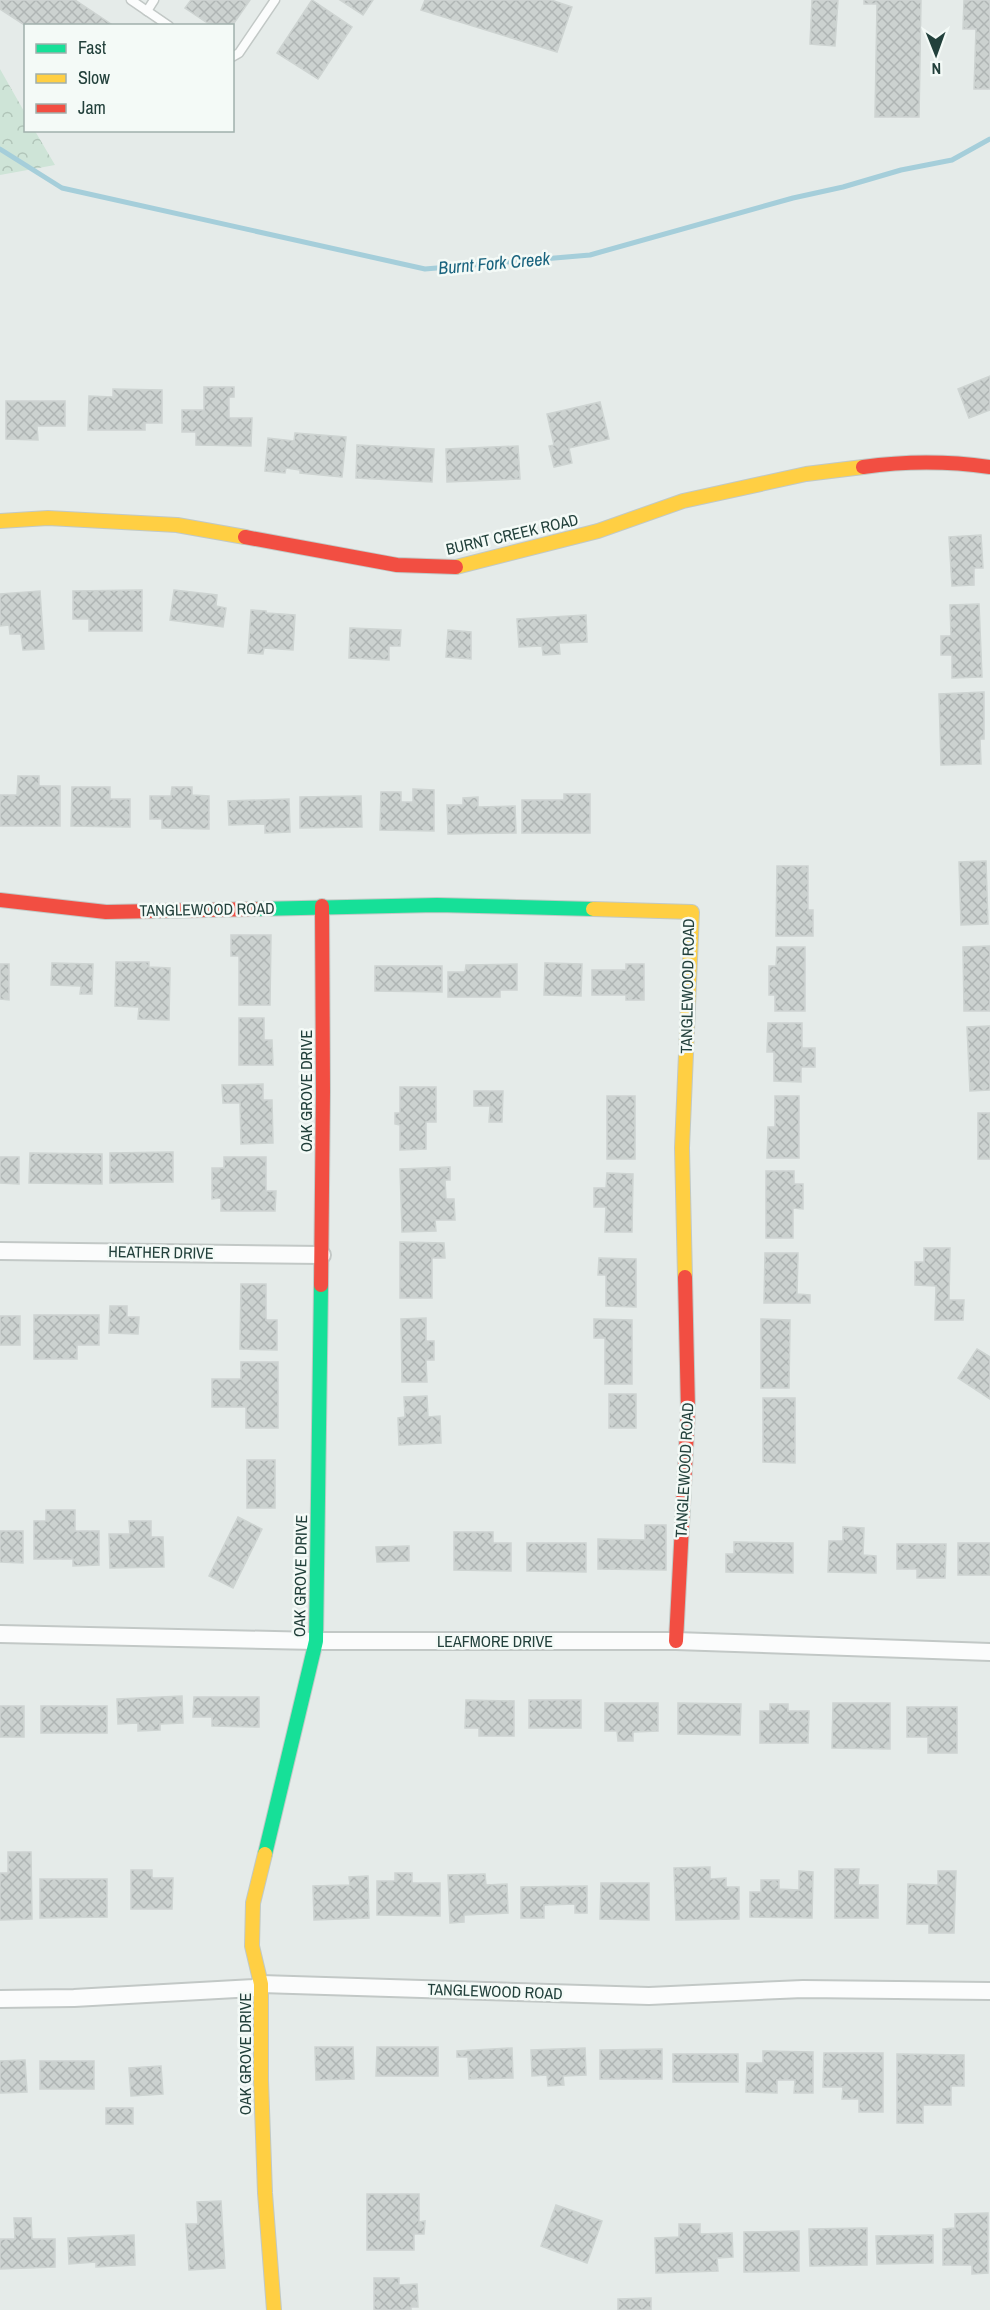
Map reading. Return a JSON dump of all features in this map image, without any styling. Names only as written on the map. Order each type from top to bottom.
[{"type":"street","name":"BURNT CREEK ROAD","points":[[0,521],[48,518],[177,525],[397,565],[451,568],[598,531],[683,501],[807,474],[902,462],[956,462],[990,467]]},
{"type":"street","name":"TANGLEWOOD ROAD","points":[[0,900],[106,912],[436,904],[692,912],[682,1148],[688,1410],[676,1641]]},
{"type":"street","name":"OAK GROVE DRIVE","points":[[274,2310],[264,2181],[261,1984],[252,1946],[253,1903],[316,1641],[322,1255],[322,906]]},
{"type":"street","name":"HEATHER DRIVE","points":[[0,1251],[322,1255]]},
{"type":"street","name":"LEAFMORE DRIVE","points":[[0,1634],[316,1641],[676,1641],[990,1652]]},
{"type":"street","name":"TANGLEWOOD ROAD","points":[[0,1999],[85,1998],[254,1988],[261,1984],[649,1996],[804,1989],[990,1991]]},
{"type":"lane","points":[[131,0],[166,24]]},
{"type":"lane","points":[[147,11],[154,0]]},
{"type":"lane","points":[[234,56],[239,53],[275,0]]},
{"type":"green space","points":[[0,69],[24,111],[24,132],[36,132],[55,165],[0,175]]},
{"type":"building","points":[[0,0],[75,0],[111,24],[24,25],[0,9]]},
{"type":"building","points":[[191,0],[250,0],[233,24],[209,24],[185,8]]},
{"type":"building","points":[[312,0],[352,27],[318,79],[277,53]]},
{"type":"building","points":[[340,0],[373,0],[363,15]]},
{"type":"building","points":[[425,0],[551,0],[572,7],[557,52],[421,10]]},
{"type":"building","points":[[812,0],[838,0],[835,46],[810,44]]},
{"type":"building","points":[[864,0],[921,0],[919,117],[875,117],[877,4],[864,4]]},
{"type":"building","points":[[964,0],[990,0],[990,89],[974,89],[976,29],[963,29]]},
{"type":"building","points":[[990,376],[990,410],[969,418],[958,389]]},
{"type":"building","points":[[204,387],[234,387],[234,397],[229,397],[229,418],[252,418],[251,446],[196,445],[196,432],[182,432],[182,410],[204,410]]},
{"type":"building","points":[[113,389],[162,390],[162,423],[145,423],[145,430],[88,430],[89,396],[113,397]]},
{"type":"building","points":[[6,401],[65,401],[65,426],[37,426],[38,440],[6,439]]},
{"type":"building","points":[[600,402],[609,439],[569,448],[572,463],[554,467],[549,446],[554,445],[547,414]]},
{"type":"building","points":[[295,433],[346,437],[342,477],[300,473],[300,470],[286,468],[285,473],[265,471],[268,438],[294,441]]},
{"type":"building","points":[[357,445],[434,449],[432,482],[356,478]]},
{"type":"building","points":[[518,446],[520,479],[447,482],[446,449]]},
{"type":"building","points":[[981,535],[983,568],[974,568],[974,585],[952,586],[949,537]]},
{"type":"building","points":[[142,590],[142,631],[89,631],[89,619],[73,619],[73,591]]},
{"type":"building","points":[[174,590],[217,595],[216,606],[226,608],[223,627],[170,620]]},
{"type":"building","points":[[40,591],[44,649],[23,650],[21,634],[10,634],[9,625],[0,626],[0,594]]},
{"type":"building","points":[[979,604],[982,677],[952,678],[952,655],[941,655],[941,636],[951,636],[950,605]]},
{"type":"building","points":[[251,610],[295,615],[293,650],[264,648],[263,654],[248,653]]},
{"type":"building","points":[[586,615],[587,642],[559,643],[560,654],[543,655],[542,646],[519,647],[517,619]]},
{"type":"building","points":[[350,628],[401,630],[400,646],[389,646],[389,660],[349,658]]},
{"type":"building","points":[[448,630],[471,632],[471,659],[446,657]]},
{"type":"building","points":[[984,692],[984,739],[980,739],[981,764],[941,765],[939,694]]},
{"type":"building","points":[[18,776],[39,776],[39,786],[60,786],[60,826],[0,826],[0,795],[17,795]]},
{"type":"building","points":[[72,787],[110,787],[110,799],[130,799],[130,827],[71,826]]},
{"type":"building","points":[[172,787],[192,787],[192,795],[209,796],[209,829],[162,828],[162,819],[150,819],[150,796],[171,796]]},
{"type":"building","points":[[413,789],[434,790],[434,831],[380,830],[381,792],[401,792],[401,802],[413,802]]},
{"type":"building","points":[[564,794],[590,794],[590,833],[522,833],[522,800],[564,800]]},
{"type":"building","points":[[361,796],[362,827],[300,828],[300,797]]},
{"type":"building","points":[[478,797],[478,807],[515,806],[516,833],[448,834],[447,805],[463,805],[463,798]]},
{"type":"building","points":[[289,799],[290,832],[265,833],[265,824],[229,825],[228,801]]},
{"type":"building","points":[[986,861],[988,924],[961,925],[959,862]]},
{"type":"building","points":[[777,866],[808,866],[808,910],[813,910],[813,936],[776,936]]},
{"type":"building","points":[[231,935],[271,935],[270,1005],[239,1005],[239,956],[231,956]]},
{"type":"building","points":[[990,946],[990,1011],[964,1011],[963,947]]},
{"type":"building","points":[[777,947],[805,947],[805,1011],[775,1011],[775,995],[769,995],[769,966],[776,966]]},
{"type":"building","points":[[116,962],[149,962],[149,967],[170,968],[169,1020],[138,1019],[139,1007],[115,1006]]},
{"type":"building","points":[[52,963],[93,964],[92,994],[80,994],[81,986],[51,985]]},
{"type":"building","points":[[545,963],[582,964],[581,996],[544,995]]},
{"type":"building","points":[[0,964],[9,964],[9,1000],[0,999]]},
{"type":"building","points":[[517,964],[517,990],[500,990],[500,997],[448,997],[448,972],[465,972],[466,965]]},
{"type":"building","points":[[626,964],[644,964],[644,1000],[626,1000],[626,995],[592,995],[592,970],[626,970]]},
{"type":"building","points":[[375,966],[442,966],[442,992],[375,991]]},
{"type":"building","points":[[239,1018],[264,1018],[264,1040],[272,1040],[273,1065],[239,1065]]},
{"type":"building","points":[[768,1023],[802,1023],[802,1048],[815,1048],[815,1067],[801,1067],[801,1082],[774,1081],[774,1052],[767,1052]]},
{"type":"building","points":[[990,1026],[990,1090],[970,1091],[967,1027]]},
{"type":"building","points":[[263,1084],[263,1100],[272,1100],[273,1143],[241,1144],[240,1103],[223,1103],[222,1085]]},
{"type":"building","points":[[400,1087],[436,1087],[436,1122],[426,1122],[426,1149],[400,1150],[400,1125],[395,1124],[395,1113],[400,1113]]},
{"type":"building","points":[[474,1091],[503,1091],[502,1122],[489,1122],[490,1106],[474,1106]]},
{"type":"building","points":[[607,1096],[635,1096],[635,1159],[607,1159]]},
{"type":"building","points":[[775,1096],[799,1096],[799,1158],[767,1158],[768,1127],[775,1127]]},
{"type":"building","points":[[978,1113],[990,1113],[990,1159],[978,1159]]},
{"type":"building","points":[[173,1152],[173,1182],[110,1183],[110,1153]]},
{"type":"building","points":[[30,1153],[102,1154],[102,1184],[29,1183]]},
{"type":"building","points":[[0,1157],[19,1157],[19,1184],[0,1183]]},
{"type":"building","points":[[224,1157],[266,1157],[266,1191],[276,1191],[275,1211],[221,1211],[221,1198],[212,1199],[212,1168],[224,1168]]},
{"type":"building","points":[[450,1167],[450,1180],[445,1180],[446,1199],[454,1199],[455,1220],[435,1220],[436,1231],[402,1232],[400,1169]]},
{"type":"building","points":[[766,1171],[794,1171],[794,1184],[803,1184],[803,1209],[793,1208],[793,1238],[766,1238]]},
{"type":"building","points":[[607,1173],[633,1174],[632,1232],[605,1232],[606,1207],[594,1207],[594,1188],[606,1188]]},
{"type":"building","points":[[400,1242],[444,1243],[445,1258],[432,1258],[432,1298],[400,1298]]},
{"type":"building","points":[[924,1248],[950,1248],[949,1300],[964,1300],[963,1320],[935,1320],[936,1286],[915,1285],[915,1262],[924,1262]]},
{"type":"building","points":[[765,1253],[798,1253],[797,1294],[810,1295],[810,1303],[764,1303]]},
{"type":"building","points":[[599,1258],[636,1259],[636,1307],[606,1306],[606,1275],[598,1275]]},
{"type":"building","points":[[241,1284],[266,1284],[266,1320],[277,1320],[277,1350],[240,1349]]},
{"type":"building","points":[[110,1306],[127,1306],[127,1317],[139,1317],[138,1334],[109,1333]]},
{"type":"building","points":[[34,1315],[99,1315],[99,1345],[77,1345],[77,1359],[34,1359]]},
{"type":"building","points":[[0,1316],[20,1316],[20,1345],[0,1345]]},
{"type":"building","points":[[426,1318],[426,1341],[434,1341],[434,1360],[426,1360],[427,1382],[402,1382],[401,1319]]},
{"type":"building","points":[[594,1319],[632,1320],[632,1384],[605,1384],[605,1338],[594,1338]]},
{"type":"building","points":[[761,1319],[790,1320],[789,1388],[761,1388]]},
{"type":"building","points":[[977,1349],[990,1357],[990,1399],[958,1378]]},
{"type":"building","points":[[241,1362],[278,1362],[278,1428],[246,1428],[246,1407],[212,1407],[212,1379],[241,1379]]},
{"type":"building","points":[[609,1394],[636,1394],[636,1428],[609,1428]]},
{"type":"building","points":[[427,1396],[428,1417],[440,1416],[441,1443],[399,1445],[398,1418],[405,1417],[404,1397]]},
{"type":"building","points":[[763,1398],[795,1398],[795,1463],[763,1462]]},
{"type":"building","points":[[247,1460],[275,1460],[275,1508],[247,1508]]},
{"type":"building","points":[[46,1510],[75,1510],[75,1531],[99,1531],[99,1565],[73,1566],[73,1559],[34,1559],[34,1521],[46,1521]]},
{"type":"building","points":[[238,1517],[262,1529],[233,1588],[209,1576]]},
{"type":"building","points":[[129,1521],[151,1521],[151,1537],[163,1537],[164,1567],[110,1568],[109,1534],[130,1534]]},
{"type":"building","points":[[645,1525],[666,1525],[666,1570],[598,1569],[598,1539],[645,1540]]},
{"type":"building","points":[[843,1527],[864,1528],[863,1555],[876,1556],[876,1573],[828,1572],[829,1541],[843,1541]]},
{"type":"building","points":[[0,1531],[23,1531],[23,1563],[0,1562]]},
{"type":"building","points":[[454,1532],[493,1532],[493,1543],[511,1543],[511,1571],[454,1570]]},
{"type":"building","points":[[734,1542],[793,1543],[793,1573],[726,1572],[726,1554],[734,1554]]},
{"type":"building","points":[[527,1543],[586,1543],[586,1572],[527,1571]]},
{"type":"building","points":[[958,1543],[990,1543],[990,1575],[958,1575]]},
{"type":"building","points":[[897,1544],[946,1544],[945,1578],[917,1578],[917,1569],[897,1569]]},
{"type":"building","points":[[409,1546],[409,1561],[377,1562],[376,1547]]},
{"type":"building","points":[[182,1696],[183,1723],[160,1724],[160,1730],[138,1731],[138,1723],[118,1724],[117,1699]]},
{"type":"building","points":[[194,1697],[259,1697],[259,1727],[212,1726],[212,1717],[193,1717]]},
{"type":"building","points":[[466,1700],[514,1701],[514,1736],[479,1736],[479,1728],[465,1728]]},
{"type":"building","points":[[529,1700],[581,1700],[581,1728],[529,1728]]},
{"type":"building","points":[[605,1703],[658,1703],[658,1731],[633,1732],[633,1741],[618,1741],[617,1731],[605,1731]]},
{"type":"building","points":[[678,1703],[741,1704],[740,1735],[678,1734]]},
{"type":"building","points":[[833,1703],[890,1703],[890,1749],[832,1748]]},
{"type":"building","points":[[770,1704],[788,1704],[788,1711],[809,1711],[808,1743],[760,1743],[760,1711],[770,1711]]},
{"type":"building","points":[[0,1706],[24,1706],[24,1737],[0,1737]]},
{"type":"building","points":[[41,1706],[107,1706],[107,1733],[41,1733]]},
{"type":"building","points":[[907,1707],[957,1707],[957,1753],[928,1753],[928,1737],[907,1737]]},
{"type":"building","points":[[8,1852],[31,1852],[32,1919],[0,1920],[0,1873],[8,1873]]},
{"type":"building","points":[[710,1867],[710,1879],[726,1878],[726,1887],[739,1887],[739,1919],[676,1920],[674,1868]]},
{"type":"building","points":[[835,1869],[859,1869],[858,1885],[878,1885],[878,1918],[835,1918]]},
{"type":"building","points":[[131,1870],[152,1870],[152,1878],[173,1878],[172,1909],[131,1909]]},
{"type":"building","points":[[799,1871],[813,1872],[812,1918],[750,1917],[750,1892],[761,1892],[761,1880],[779,1880],[779,1889],[799,1890]]},
{"type":"building","points":[[938,1871],[956,1871],[954,1933],[929,1933],[929,1924],[907,1924],[908,1884],[938,1885]]},
{"type":"building","points":[[395,1873],[412,1873],[412,1883],[440,1883],[440,1916],[377,1915],[377,1881],[395,1881]]},
{"type":"building","points":[[485,1874],[486,1885],[507,1884],[508,1913],[464,1915],[464,1922],[450,1923],[448,1875]]},
{"type":"building","points":[[368,1876],[369,1918],[314,1920],[313,1886],[350,1885],[349,1877]]},
{"type":"building","points":[[40,1879],[107,1879],[107,1917],[40,1918]]},
{"type":"building","points":[[601,1883],[649,1883],[649,1920],[600,1919]]},
{"type":"building","points":[[587,1886],[587,1913],[575,1913],[575,1904],[544,1905],[544,1918],[521,1918],[521,1887]]},
{"type":"building","points":[[315,2047],[353,2047],[354,2079],[316,2080]]},
{"type":"building","points":[[377,2047],[438,2047],[438,2076],[376,2076]]},
{"type":"building","points":[[512,2048],[513,2078],[469,2079],[468,2057],[457,2057],[457,2051]]},
{"type":"building","points":[[585,2048],[586,2075],[563,2076],[564,2085],[548,2086],[547,2075],[532,2076],[531,2050]]},
{"type":"building","points":[[662,2049],[662,2079],[600,2079],[600,2050]]},
{"type":"building","points":[[763,2051],[813,2052],[813,2093],[794,2093],[795,2080],[777,2080],[777,2093],[746,2092],[747,2063],[763,2063]]},
{"type":"building","points":[[824,2053],[883,2053],[883,2112],[859,2112],[859,2099],[842,2099],[843,2087],[823,2087]]},
{"type":"building","points":[[673,2054],[738,2054],[738,2082],[673,2082]]},
{"type":"building","points":[[897,2054],[964,2055],[964,2086],[951,2086],[951,2105],[923,2105],[923,2123],[897,2123]]},
{"type":"building","points":[[25,2060],[27,2092],[0,2093],[0,2061]]},
{"type":"building","points":[[40,2061],[94,2061],[94,2089],[40,2089]]},
{"type":"building","points":[[161,2066],[163,2094],[131,2096],[129,2068]]},
{"type":"building","points":[[106,2108],[133,2108],[133,2124],[106,2124]]},
{"type":"building","points":[[367,2194],[419,2194],[419,2222],[425,2221],[424,2234],[414,2234],[414,2250],[367,2250]]},
{"type":"building","points":[[221,2201],[225,2268],[189,2270],[186,2224],[198,2224],[197,2202]]},
{"type":"building","points":[[556,2205],[602,2221],[587,2263],[541,2246]]},
{"type":"building","points":[[988,2213],[988,2273],[972,2274],[972,2265],[943,2265],[943,2229],[955,2228],[955,2214]]},
{"type":"building","points":[[14,2218],[31,2218],[32,2239],[55,2239],[55,2267],[0,2269],[0,2239],[15,2239]]},
{"type":"building","points":[[679,2224],[700,2224],[700,2234],[732,2233],[733,2257],[717,2258],[718,2271],[656,2273],[655,2238],[679,2237]]},
{"type":"building","points":[[867,2228],[867,2265],[810,2266],[809,2229]]},
{"type":"building","points":[[799,2231],[799,2271],[744,2272],[744,2232]]},
{"type":"building","points":[[134,2235],[135,2265],[96,2267],[96,2262],[69,2264],[68,2238]]},
{"type":"building","points":[[933,2235],[933,2263],[877,2264],[876,2236]]},
{"type":"building","points":[[374,2278],[399,2278],[399,2285],[417,2284],[418,2307],[411,2307],[411,2310],[374,2310]]},
{"type":"building","points":[[651,2298],[651,2310],[618,2310],[618,2299]]},
{"type":"waterway","name":"Burnt Fork Creek","points":[[0,149],[62,188],[425,269],[590,255],[793,198],[843,187],[901,170],[952,160],[990,139]]},
{"type":"traffic: fast","points":[[256,909],[437,905],[593,909]]},
{"type":"traffic: fast","points":[[265,1854],[316,1641],[321,1285]]},
{"type":"traffic: slow","points":[[456,567],[598,531],[683,501],[806,474],[863,467]]},
{"type":"traffic: slow","points":[[0,521],[48,518],[177,525],[245,537]]},
{"type":"traffic: slow","points":[[593,909],[692,912],[682,1148],[685,1277]]},
{"type":"traffic: slow","points":[[265,1854],[253,1903],[252,1946],[261,1984],[261,2080],[265,2193],[274,2310]]},
{"type":"traffic: jam","points":[[863,467],[927,462],[990,467]]},
{"type":"traffic: jam","points":[[245,537],[397,565],[456,567]]},
{"type":"traffic: jam","points":[[0,900],[106,912],[256,909]]},
{"type":"traffic: jam","points":[[321,1285],[322,906]]},
{"type":"traffic: jam","points":[[676,1641],[688,1410],[685,1277]]}]
